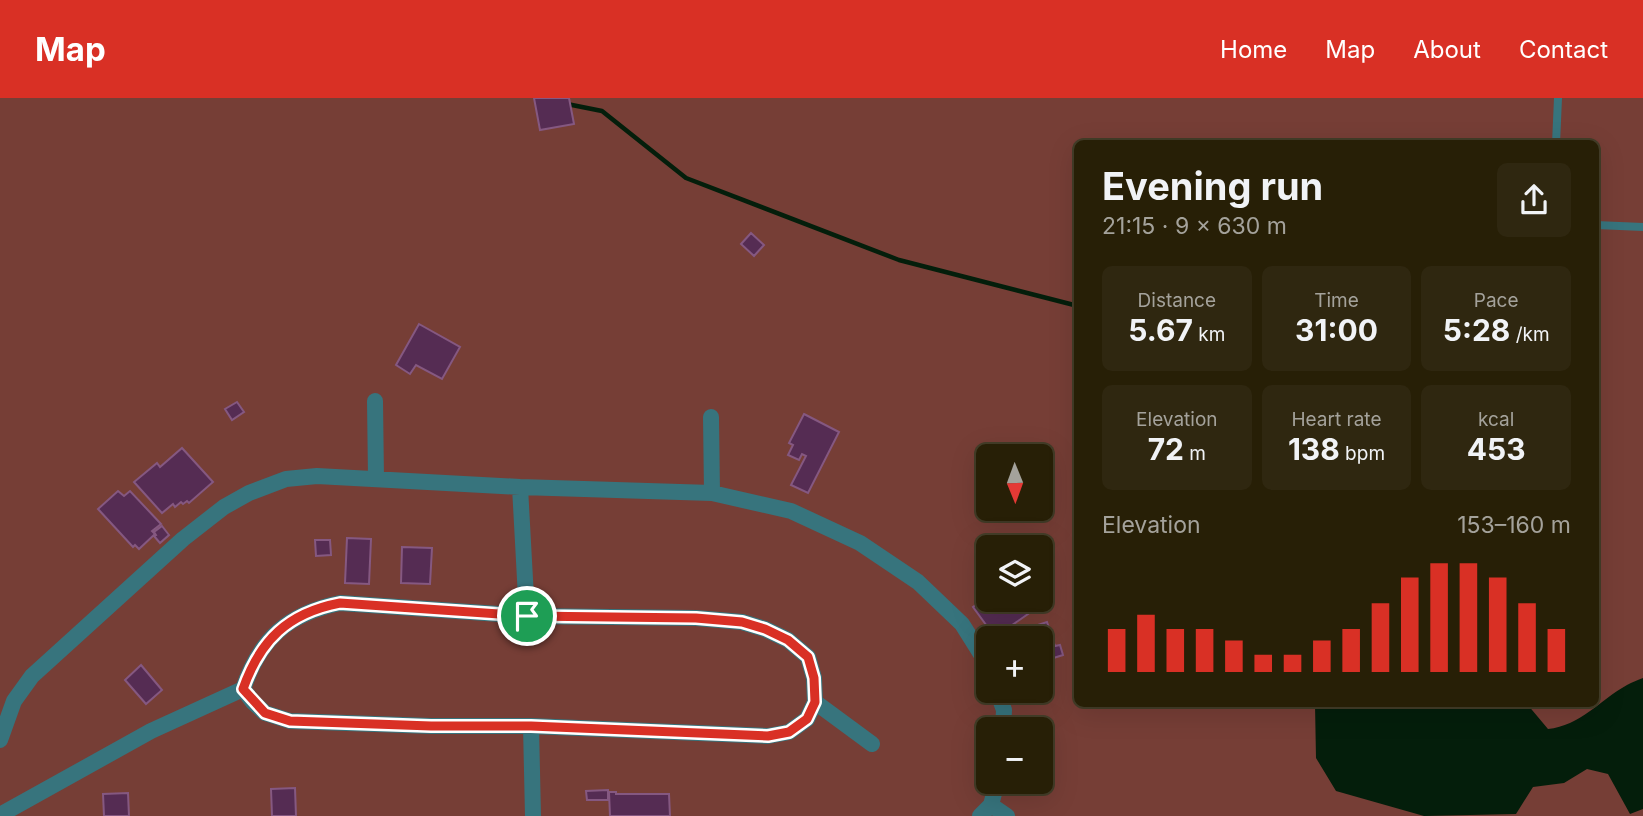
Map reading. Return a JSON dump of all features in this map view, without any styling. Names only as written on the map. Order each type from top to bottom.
[{"type":"street","points":[[375,401],[376,478]]},
{"type":"street","points":[[711,417],[712,493]]},
{"type":"street","points":[[0,740],[14,701],[32,676],[183,539],[224,507],[249,493],[286,479],[317,476],[520,487],[712,493],[791,511],[860,542],[918,582],[962,624],[976,646]]},
{"type":"street","points":[[520,487],[527,616]]},
{"type":"street","points":[[3,810],[151,731],[243,689],[260,651],[280,629],[320,607],[340,603],[527,616],[696,618],[742,622],[788,640],[808,657],[814,678],[815,702],[807,719],[798,726],[789,732],[768,736],[531,726],[290,721],[265,713],[243,689]]},
{"type":"street","points":[[815,702],[872,744]]},
{"type":"street","points":[[531,726],[533,816]]},
{"type":"street","points":[[985,810],[1007,816]]},
{"type":"lane","points":[[1556,140],[1558,98]]},
{"type":"lane","points":[[1599,225],[1643,227]]},
{"type":"shaded area","points":[[0,98],[1643,98],[1643,816],[0,816]]},
{"type":"shaded area","points":[[1643,678],[1643,809],[1630,814],[1608,774],[1587,769],[1564,783],[1533,787],[1516,814],[1424,816],[1336,791],[1316,758],[1315,707],[1530,707],[1548,729],[1580,718],[1629,684]]},
{"type":"building","points":[[534,98],[569,98],[574,124],[540,130]]},
{"type":"building","points":[[751,233],[764,245],[754,256],[741,244]]},
{"type":"building","points":[[419,324],[460,347],[442,379],[416,365],[410,374],[396,365]]},
{"type":"building","points":[[237,402],[244,412],[232,420],[225,409]]},
{"type":"building","points":[[804,414],[839,432],[808,493],[791,485],[806,456],[802,454],[799,460],[788,455],[793,445],[789,443]]},
{"type":"building","points":[[182,448],[213,482],[189,503],[181,502],[175,507],[173,504],[162,513],[134,482],[157,463],[160,467]]},
{"type":"building","points":[[118,491],[124,496],[130,491],[161,524],[152,531],[155,534],[139,549],[135,545],[133,547],[98,509]]},
{"type":"building","points":[[162,526],[169,535],[160,543],[154,532]]},
{"type":"building","points":[[347,538],[371,539],[369,584],[345,583]]},
{"type":"building","points":[[315,540],[330,540],[331,555],[316,556]]},
{"type":"building","points":[[402,547],[432,548],[430,584],[401,583]]},
{"type":"building","points":[[977,612],[1028,614],[1011,626],[987,626]]},
{"type":"building","points":[[1053,640],[1055,646],[1060,645],[1063,655],[1053,658]]},
{"type":"building","points":[[141,665],[162,690],[146,704],[125,680]]},
{"type":"building","points":[[295,788],[296,816],[272,816],[271,789]]},
{"type":"building","points":[[608,790],[608,800],[587,800],[586,791]]},
{"type":"building","points":[[609,792],[669,794],[670,816],[610,816]]},
{"type":"building","points":[[128,793],[129,816],[104,816],[103,794]]},
{"type":"waterway","points":[[567,104],[602,111],[686,178],[899,260],[1074,305]]},
{"type":"route","points":[[340,603],[527,616],[696,618],[742,622],[788,640],[808,657],[814,678],[815,702],[807,719],[789,732],[768,736],[531,726],[290,721],[265,713],[243,689],[260,651],[280,629],[320,607],[340,603]]}]
